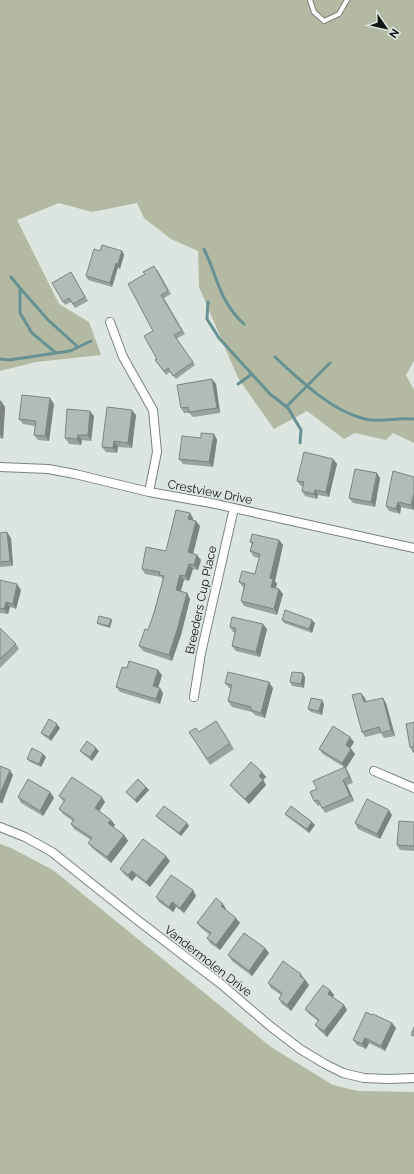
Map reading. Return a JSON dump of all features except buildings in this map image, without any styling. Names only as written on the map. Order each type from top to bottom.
[{"type":"street","points":[[110,322],[123,357],[153,410],[158,452],[149,492]]},
{"type":"street","name":"Crestview Drive","points":[[0,467],[48,469],[75,474],[149,492],[234,508],[414,548]]},
{"type":"street","name":"Breeders Cup Place","points":[[194,697],[201,653],[234,508]]},
{"type":"street","points":[[374,772],[414,788]]},
{"type":"street","name":"Vandermolen Drive","points":[[0,827],[25,837],[52,852],[221,984],[270,1026],[312,1057],[344,1073],[364,1078],[414,1078]]},
{"type":"lane","points":[[310,0],[314,12],[324,21],[339,14],[347,0]]},
{"type":"green space","points":[[0,0],[414,0],[414,361],[406,375],[414,390],[414,443],[393,433],[386,440],[355,433],[344,439],[307,411],[274,429],[238,378],[199,287],[198,251],[171,239],[144,218],[137,203],[92,212],[59,203],[17,220],[59,304],[89,322],[101,355],[36,362],[0,371]]},
{"type":"green space","points":[[0,844],[11,848],[53,870],[271,1047],[333,1085],[358,1091],[414,1092],[414,1174],[0,1174]]},
{"type":"waterway","points":[[204,249],[224,298],[229,307],[244,324]]},
{"type":"waterway","points":[[11,277],[20,288],[20,313],[32,333],[56,353],[70,351],[91,341]]},
{"type":"waterway","points":[[20,288],[48,320],[78,347]]},
{"type":"waterway","points":[[208,302],[207,319],[219,338],[270,394],[288,408],[301,430],[300,443]]},
{"type":"waterway","points":[[0,359],[9,360],[56,353]]},
{"type":"waterway","points":[[275,357],[317,394],[328,402],[352,415],[371,420],[414,419]]},
{"type":"waterway","points":[[286,407],[330,363]]},
{"type":"waterway","points":[[238,384],[252,374]]}]
